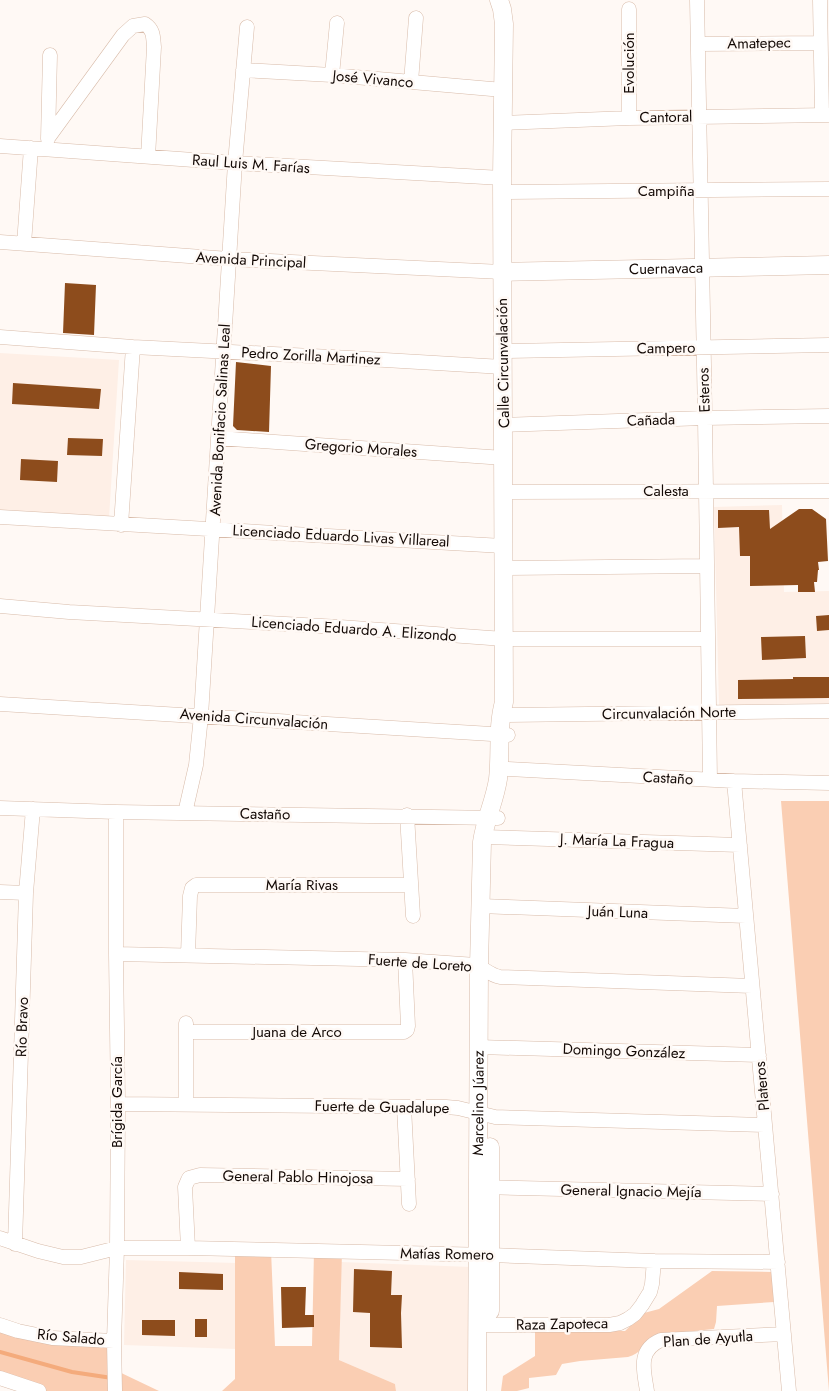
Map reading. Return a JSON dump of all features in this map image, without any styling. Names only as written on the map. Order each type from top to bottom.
[{"type":"street","name":"Calle Circunvalación","points":[[492,817],[506,788],[508,769],[504,735],[502,568],[504,458],[502,185],[504,24],[499,0]]},
{"type":"street","name":"Calle Circunvalación","points":[[504,24],[512,0]]},
{"type":"street","name":"Esteros","points":[[697,0],[710,780]]},
{"type":"street","points":[[820,0],[820,43],[825,115]]},
{"type":"street","name":"Evolución","points":[[628,9],[629,118]]},
{"type":"street","points":[[411,82],[416,18]]},
{"type":"street","points":[[332,75],[337,23]]},
{"type":"street","points":[[48,144],[123,35],[133,26],[145,24],[150,27],[153,33],[154,47],[148,157]]},
{"type":"street","name":"Avenida Bonifacio Salinas Leal","points":[[185,813],[196,765],[201,716],[235,164],[247,27]]},
{"type":"street","name":"Amatepec","points":[[698,44],[820,43]]},
{"type":"street","points":[[48,144],[50,55]]},
{"type":"street","name":"José Vivanco","points":[[243,70],[332,75],[503,90]]},
{"type":"street","name":"Cantoral","points":[[503,123],[629,118],[825,115]]},
{"type":"street","name":"Raul Luis M. Farías","points":[[0,146],[30,148],[48,144],[148,157],[502,185]]},
{"type":"street","points":[[24,244],[30,148]]},
{"type":"street","name":"Campiña","points":[[502,185],[701,191],[829,189]]},
{"type":"street","name":"Avenida Principal","points":[[0,242],[229,259],[502,272]]},
{"type":"street","name":"Cuernavaca","points":[[502,272],[829,265]]},
{"type":"street","name":"Pedro Zorilla Martinez","points":[[0,337],[133,347],[224,351],[502,359]]},
{"type":"street","name":"Campero","points":[[502,359],[703,348],[829,345]]},
{"type":"street","points":[[121,525],[133,347]]},
{"type":"street","name":"Cañada","points":[[504,425],[829,416]]},
{"type":"street","name":"Gregorio Morales","points":[[218,438],[504,458]]},
{"type":"street","name":"Calesta","points":[[503,492],[829,491]]},
{"type":"street","name":"Licenciado Eduardo Livas Villareal","points":[[0,517],[503,546]]},
{"type":"street","points":[[502,568],[707,566]]},
{"type":"street","name":"Licenciado Eduardo A. Elizondo","points":[[0,606],[68,612],[340,627],[504,639],[708,639]]},
{"type":"street","name":"Avenida Circunvalación","points":[[0,704],[504,735]]},
{"type":"street","name":"Circunvalación Norte","points":[[504,710],[710,713],[829,711]]},
{"type":"street","name":"Calle Circunvalación","points":[[492,817],[504,735]]},
{"type":"street","name":"Castaño","points":[[508,769],[734,782],[829,783]]},
{"type":"street","name":"Plateros","points":[[734,782],[789,1391]]},
{"type":"street","name":"Castaño","points":[[0,808],[116,812],[492,817]]},
{"type":"street","name":"Río Bravo","points":[[15,1244],[26,893],[33,809]]},
{"type":"street","name":"Brígida García","points":[[115,1391],[114,1341],[118,1104],[116,812]]},
{"type":"street","points":[[407,816],[413,916]]},
{"type":"street","name":"Marcelino Júarez","points":[[489,1391],[484,1325],[484,970],[485,907],[491,859],[488,837],[492,817]]},
{"type":"street","name":"J. María La Fragua","points":[[488,837],[740,844]]},
{"type":"street","name":"María Rivas","points":[[188,955],[190,896],[192,888],[196,885],[410,885]]},
{"type":"street","points":[[0,892],[26,893]]},
{"type":"street","name":"Juán Luna","points":[[485,907],[746,916]]},
{"type":"street","name":"Fuerte de Loreto","points":[[116,954],[405,960],[468,964],[494,976],[506,978],[752,986]]},
{"type":"street","name":"Juana de Arco","points":[[186,1104],[187,1027],[404,1032],[408,1026],[405,960]]},
{"type":"street","name":"Domingo González","points":[[484,1047],[759,1055]]},
{"type":"street","name":"Fuerte de Guadalupe","points":[[118,1104],[458,1108],[484,1114],[765,1125]]},
{"type":"street","points":[[404,1108],[409,1204]]},
{"type":"street","name":"General Pablo Hinojosa","points":[[188,1248],[186,1187],[188,1180],[194,1176],[408,1179]]},
{"type":"street","name":"General Ignacio Mejía","points":[[484,1187],[772,1194]]},
{"type":"street","name":"Matías Romero","points":[[0,1238],[63,1257],[80,1257],[117,1248],[188,1248],[654,1261],[778,1262]]},
{"type":"street","name":"Raza Zapoteca","points":[[484,1325],[609,1325],[620,1323],[635,1314],[650,1292],[654,1261]]},
{"type":"street","name":"Río Salado","points":[[0,1325],[52,1338],[114,1341]]},
{"type":"street","name":"Marcelino Júarez","points":[[477,1391],[484,1325]]},
{"type":"street","name":"Plan de Ayutla","points":[[647,1391],[645,1358],[647,1350],[655,1342],[661,1340],[784,1334]]},
{"type":"street","points":[[0,1378],[39,1391]]},
{"type":"shaded area","points":[[0,353],[119,360],[109,518],[0,511]]},
{"type":"shaded area","points":[[782,505],[784,592],[829,591],[829,703],[719,705],[714,507]]},
{"type":"shaded area","points":[[781,801],[829,801],[829,1391]]},
{"type":"shaded area","points":[[235,1249],[271,1250],[275,1346],[312,1346],[314,1251],[342,1252],[339,1360],[395,1384],[396,1391],[222,1391],[235,1379]]},
{"type":"shaded area","points":[[126,1260],[237,1263],[236,1349],[124,1345]]},
{"type":"shaded area","points":[[341,1262],[471,1267],[468,1391],[396,1391],[395,1384],[339,1360]]},
{"type":"shaded area","points":[[712,1271],[772,1272],[774,1302],[717,1306],[714,1329],[654,1335],[632,1356],[562,1364],[556,1375],[529,1378],[529,1388],[517,1391],[501,1391],[503,1376],[535,1356],[535,1330],[625,1331],[644,1313],[659,1309]]},
{"type":"shaded area","points":[[0,1325],[114,1341],[115,1370],[159,1391],[39,1391],[0,1378]]},
{"type":"building","points":[[65,283],[96,285],[94,335],[63,333]]},
{"type":"building","points":[[236,362],[271,366],[269,432],[237,430],[233,426]]},
{"type":"building","points":[[13,383],[101,389],[99,409],[12,404]]},
{"type":"building","points":[[68,438],[103,439],[102,456],[67,455]]},
{"type":"building","points":[[21,459],[58,461],[57,482],[20,480]]},
{"type":"building","points":[[799,509],[812,509],[826,519],[828,561],[818,562],[817,582],[814,582],[815,592],[798,592],[798,585],[750,586],[750,556],[740,556],[739,527],[718,528],[718,510],[769,510],[770,529]]},
{"type":"building","points":[[829,615],[829,630],[817,631],[816,616]]},
{"type":"building","points":[[805,636],[806,658],[762,660],[761,637]]},
{"type":"building","points":[[793,677],[829,677],[829,698],[738,699],[738,680],[793,679]]},
{"type":"building","points":[[354,1269],[392,1271],[391,1295],[402,1295],[402,1348],[370,1347],[370,1313],[353,1312]]},
{"type":"building","points":[[179,1272],[223,1274],[223,1290],[179,1289]]},
{"type":"building","points":[[281,1287],[306,1287],[305,1315],[314,1315],[314,1327],[282,1328]]},
{"type":"building","points":[[195,1319],[207,1319],[207,1337],[195,1337]]},
{"type":"building","points":[[142,1320],[175,1320],[175,1336],[142,1335]]},
{"type":"waterway","points":[[0,1352],[72,1372],[112,1378]]}]
